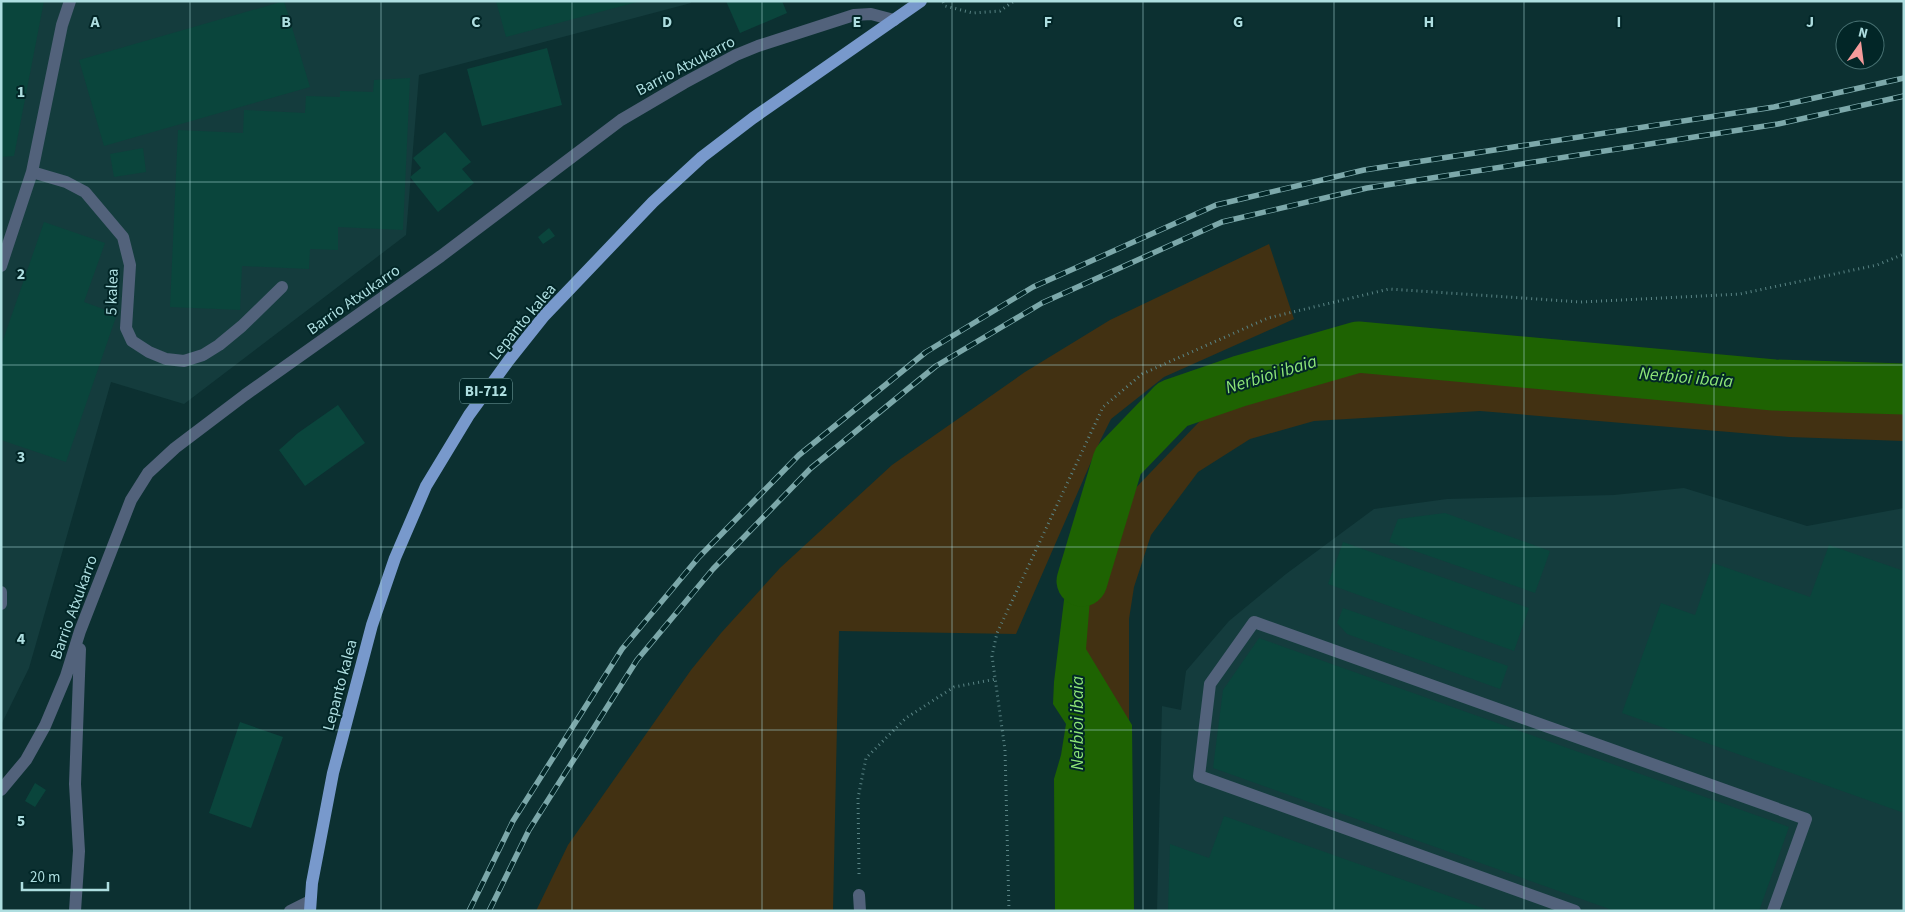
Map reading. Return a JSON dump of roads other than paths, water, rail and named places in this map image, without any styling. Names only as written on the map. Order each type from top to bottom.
[{"type":"main road","name":"Lepanto kalea","points":[[310,906],[312,884],[332,773],[372,626],[395,558],[426,486],[469,415],[544,316],[653,202],[702,156],[753,118],[922,1]]},
{"type":"street","points":[[1,266],[32,172],[62,25],[70,1]]},
{"type":"street","name":"Barrio Atxukarro","points":[[1,790],[26,760],[45,726],[66,676],[80,631],[131,500],[148,473],[175,448],[441,256],[621,120],[684,82],[736,55],[758,46],[854,15],[871,14],[894,20]]},
{"type":"street","name":"5 kalea","points":[[32,172],[66,182],[85,192],[122,237],[130,265],[126,328],[132,341],[166,360],[184,361],[203,354],[219,345],[242,326],[282,287]]},
{"type":"street","points":[[1,592],[1,604]]},
{"type":"street","points":[[1575,911],[1199,776],[1210,684],[1254,622],[1806,819],[1773,911]]},
{"type":"street","points":[[75,911],[79,851],[75,784],[80,631]]},
{"type":"street","points":[[859,895],[860,911]]},
{"type":"street","points":[[290,911],[310,906]]},
{"type":"water","points":[[1092,504],[1114,524],[1090,599],[1086,649],[1132,725],[1134,911],[1055,911],[1054,779],[1061,755],[1066,724],[1053,704],[1054,682],[1065,592]]},
{"type":"waterway","name":"Nerbioi ibaia","points":[[1082,581],[1118,461],[1173,404],[1240,381],[1358,347],[1774,385],[1904,389]]},
{"type":"railway","points":[[469,911],[513,821],[622,649],[699,557],[799,455],[926,352],[1033,287],[1216,205],[1364,170],[1774,107],[1904,78]]},
{"type":"railway","points":[[489,911],[529,830],[637,660],[713,569],[811,468],[936,366],[1042,303],[1222,222],[1367,188],[1778,124],[1904,96]]}]
